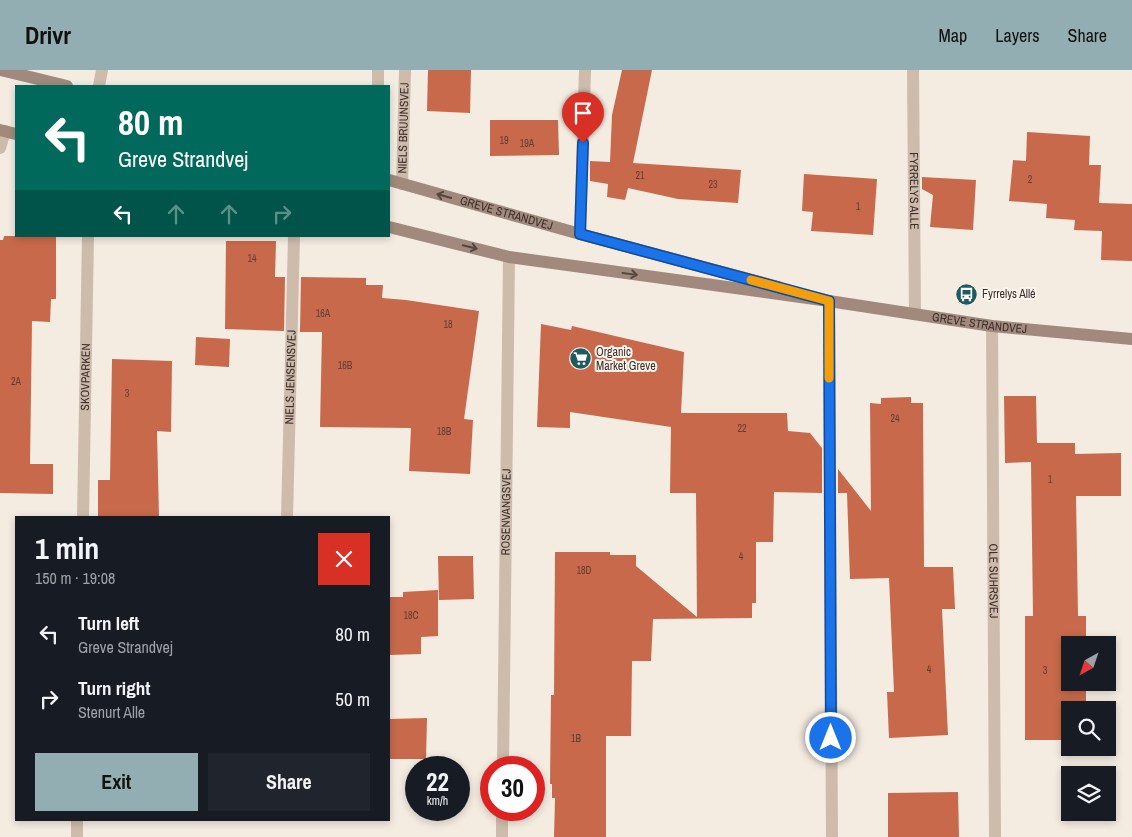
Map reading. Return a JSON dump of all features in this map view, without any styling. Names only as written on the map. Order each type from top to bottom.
[{"type":"main road","points":[[1,70],[63,85]]},
{"type":"main road","name":"GREVE STRANDVEJ","points":[[390,180],[829,301]]},
{"type":"main road","name":"GREVE STRANDVEJ","points":[[390,227],[508,257],[829,301],[992,326],[1132,339]]},
{"type":"street","points":[[99,85],[102,70]]},
{"type":"street","points":[[378,70],[378,85]]},
{"type":"street","name":"NIELS BRUUNSVEJ","points":[[402,184],[405,70]]},
{"type":"street","points":[[580,234],[585,70]]},
{"type":"street","name":"FYRRELYS ALLE","points":[[914,70],[915,314]]},
{"type":"street","points":[[0,148],[7,132]]},
{"type":"street","name":"SKOVPARKEN","points":[[83,516],[88,237]]},
{"type":"street","name":"NIELS JENSENSVEJ","points":[[287,516],[294,237]]},
{"type":"street","name":"ROSENVANGSVEJ","points":[[503,756],[508,257]]},
{"type":"street","points":[[829,301],[832,837]]},
{"type":"street","name":"OLE SUHRSVEJ","points":[[992,326],[994,837]]},
{"type":"street","points":[[77,821],[77,837]]},
{"type":"street","points":[[502,821],[502,837]]},
{"type":"building","points":[[428,70],[471,70],[470,113],[427,111]]},
{"type":"building","points":[[622,70],[652,70],[633,163],[741,170],[738,203],[678,199],[628,188],[625,200],[607,197],[608,184],[590,181],[590,161],[610,162],[612,115]]},
{"type":"building","points":[[490,120],[558,120],[559,155],[490,156]]},
{"type":"building","points":[[1027,132],[1090,136],[1089,165],[1101,165],[1099,203],[1132,204],[1132,261],[1101,260],[1102,231],[1074,230],[1075,220],[1046,218],[1047,204],[1009,201],[1013,160],[1026,161]]},
{"type":"building","points":[[804,174],[877,179],[873,235],[811,231],[813,212],[802,211]]},
{"type":"building","points":[[922,177],[976,180],[973,230],[930,227],[933,195],[922,189]]},
{"type":"building","points":[[4,236],[56,237],[56,299],[51,299],[50,322],[32,321],[30,464],[53,464],[53,494],[0,493],[0,240],[3,240]]},
{"type":"building","points":[[226,241],[276,241],[275,277],[285,277],[284,331],[225,329]]},
{"type":"building","points":[[301,277],[366,278],[366,285],[383,285],[382,298],[479,311],[464,419],[473,420],[470,474],[409,471],[411,428],[320,427],[322,332],[300,332]]},
{"type":"building","points":[[541,324],[571,330],[572,326],[684,352],[681,413],[787,413],[788,431],[810,433],[822,448],[822,493],[774,492],[773,542],[756,542],[756,603],[752,603],[752,618],[653,619],[651,661],[632,661],[631,736],[606,736],[606,837],[554,837],[555,798],[552,798],[552,784],[550,784],[551,695],[554,695],[555,552],[610,552],[610,555],[636,555],[636,566],[697,617],[696,493],[670,493],[671,427],[570,412],[570,428],[537,427]]},
{"type":"building","points":[[196,337],[230,339],[229,367],[195,365]]},
{"type":"building","points":[[112,359],[172,361],[171,432],[157,431],[159,516],[98,516],[98,480],[110,480]]},
{"type":"building","points":[[1004,396],[1036,396],[1037,443],[1075,443],[1075,454],[1121,453],[1121,496],[1076,496],[1078,616],[1086,616],[1086,636],[1061,636],[1061,691],[1086,691],[1086,701],[1061,701],[1061,740],[1025,740],[1025,616],[1033,616],[1031,462],[1005,463]]},
{"type":"building","points":[[911,397],[911,403],[923,403],[924,567],[953,567],[955,609],[942,609],[948,735],[889,738],[887,692],[894,692],[889,578],[850,579],[847,493],[838,493],[838,469],[871,511],[870,403],[881,404],[881,398]]},
{"type":"building","points":[[438,556],[473,556],[474,599],[439,600]]},
{"type":"building","points":[[438,590],[438,636],[421,637],[421,654],[390,655],[390,597],[403,597],[403,592]]},
{"type":"building","points":[[427,718],[426,756],[405,756],[405,759],[390,759],[390,719]]},
{"type":"building","points":[[958,792],[959,837],[888,837],[888,793]]},
{"type":"slow traffic","points":[[751,280],[829,301],[829,378]]},
{"type":"place","name":"Fyrrelys Allé","points":[[966,294]]},
{"type":"place","name":"Organic Market Greve","points":[[580,359]]},
{"type":"route","points":[[583,143],[580,234],[829,301],[831,738]]}]
